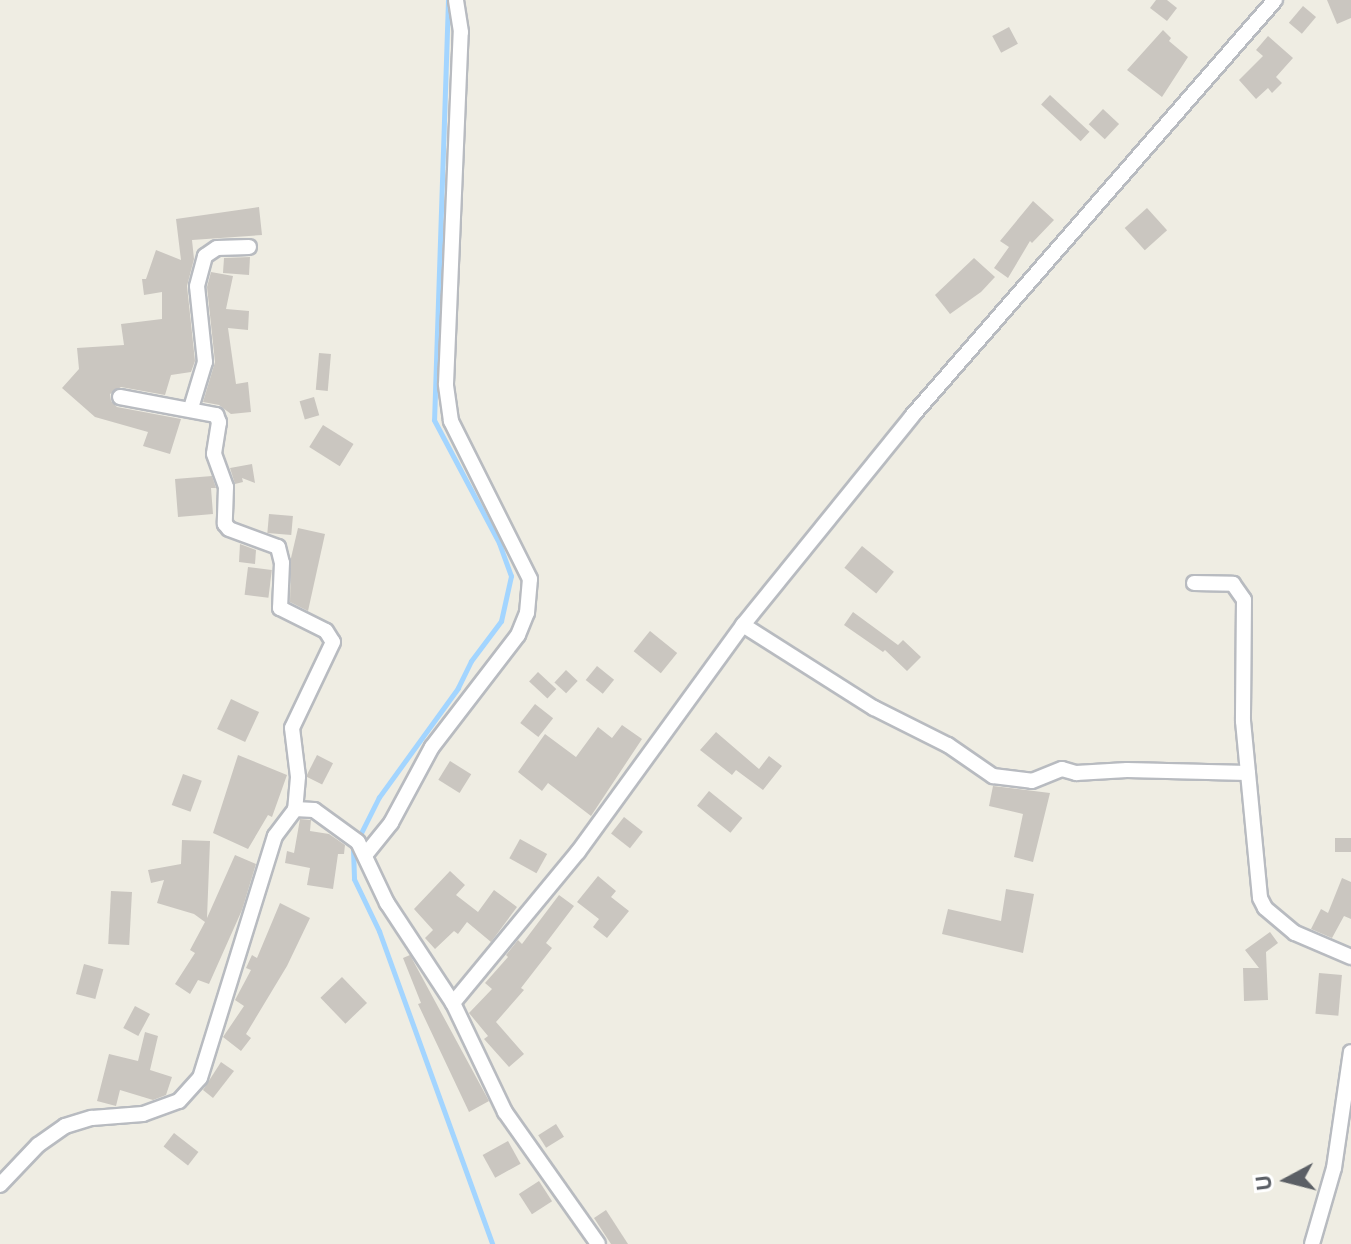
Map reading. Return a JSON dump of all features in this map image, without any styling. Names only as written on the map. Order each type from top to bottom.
[{"type":"street","points":[[357,842],[391,823],[432,747],[518,635],[527,613],[530,579],[451,421],[446,384],[461,32],[456,0]]},
{"type":"street","points":[[453,1003],[578,852],[743,625],[912,416],[1275,0]]},
{"type":"street","points":[[191,408],[205,362],[197,286],[205,256],[217,248],[249,247]]},
{"type":"street","points":[[0,1185],[38,1145],[65,1126],[92,1118],[143,1114],[179,1101],[200,1078],[275,836],[295,809],[298,777],[292,728],[333,642],[326,631],[280,608],[282,563],[278,547],[229,529],[225,524],[226,487],[214,454],[219,422],[216,415],[191,408],[163,408],[120,397]]},
{"type":"street","points":[[1194,583],[1233,584],[1244,600],[1243,721],[1260,898],[1265,908],[1295,933],[1351,957]]},
{"type":"street","points":[[743,625],[874,708],[948,745],[993,776],[1032,781],[1062,769],[1076,773],[1127,770],[1248,773]]},
{"type":"street","points":[[295,809],[314,810],[357,842],[387,903],[453,1003],[505,1112],[598,1244]]},
{"type":"street","points":[[1312,1244],[1334,1168],[1351,1052]]},
{"type":"building","points":[[1156,0],[1167,0],[1177,8],[1167,21],[1150,8]]},
{"type":"building","points":[[1327,0],[1351,0],[1351,18],[1337,24]]},
{"type":"building","points":[[1303,6],[1316,17],[1302,34],[1289,23]]},
{"type":"building","points":[[1009,27],[1018,44],[1001,53],[992,36]]},
{"type":"building","points":[[1163,30],[1171,38],[1169,41],[1188,57],[1162,97],[1127,70]]},
{"type":"building","points":[[1268,36],[1293,58],[1276,77],[1282,83],[1272,93],[1268,88],[1256,99],[1239,80],[1263,56],[1256,50]]},
{"type":"building","points":[[1050,95],[1089,132],[1081,141],[1041,105]]},
{"type":"building","points":[[1103,109],[1119,124],[1105,139],[1089,124]]},
{"type":"building","points":[[1033,201],[1054,220],[1032,243],[1030,241],[1008,278],[994,268],[1009,247],[1000,241]]},
{"type":"building","points":[[259,207],[262,235],[192,240],[194,259],[187,286],[195,361],[191,372],[171,375],[165,395],[121,387],[110,394],[111,401],[117,407],[181,419],[170,454],[143,446],[148,432],[95,417],[62,388],[79,369],[77,348],[124,345],[121,324],[162,319],[162,292],[144,295],[142,279],[146,279],[156,250],[181,260],[176,219]]},
{"type":"building","points":[[1147,208],[1167,230],[1145,250],[1125,228]]},
{"type":"building","points":[[250,257],[249,275],[223,273],[224,258]]},
{"type":"building","points":[[974,258],[995,277],[981,292],[950,314],[935,295]]},
{"type":"building","points":[[211,272],[233,276],[226,309],[249,311],[248,330],[228,328],[236,384],[248,382],[251,412],[231,414],[219,405],[203,402],[215,362],[207,287]]},
{"type":"building","points":[[319,353],[331,354],[328,391],[316,390]]},
{"type":"building","points":[[314,397],[319,415],[305,419],[300,401]]},
{"type":"building","points":[[323,425],[354,444],[340,466],[309,447]]},
{"type":"building","points":[[252,464],[255,483],[242,478],[243,482],[235,484],[230,468]]},
{"type":"building","points":[[212,476],[216,488],[211,488],[213,514],[178,517],[175,479]]},
{"type":"building","points":[[269,514],[293,516],[291,535],[267,533]]},
{"type":"building","points":[[298,528],[325,534],[308,611],[290,602],[291,558]]},
{"type":"building","points":[[240,544],[256,550],[255,564],[239,562]]},
{"type":"building","points":[[862,546],[894,572],[876,594],[844,568]]},
{"type":"building","points":[[248,567],[272,570],[268,598],[245,595]]},
{"type":"building","points":[[853,612],[898,645],[903,640],[921,657],[907,671],[885,650],[883,652],[844,625]]},
{"type":"building","points":[[650,631],[677,653],[661,673],[634,651]]},
{"type":"building","points":[[597,666],[614,680],[603,694],[586,680]]},
{"type":"building","points":[[566,670],[578,681],[566,693],[554,682]]},
{"type":"building","points":[[538,672],[556,689],[547,699],[529,682]]},
{"type":"building","points":[[231,699],[259,712],[245,742],[217,729]]},
{"type":"building","points":[[535,704],[553,718],[538,737],[520,723]]},
{"type":"building","points":[[622,725],[642,739],[591,816],[548,783],[542,791],[518,772],[545,734],[576,757],[598,727],[612,738]]},
{"type":"building","points":[[716,732],[759,769],[769,756],[782,766],[763,790],[736,770],[732,775],[700,750]]},
{"type":"building","points":[[238,755],[287,775],[272,817],[268,815],[248,849],[213,833]]},
{"type":"building","points":[[317,755],[333,763],[322,785],[306,776]]},
{"type":"building","points":[[450,761],[471,774],[460,793],[438,780]]},
{"type":"building","points":[[183,774],[202,781],[191,812],[172,805]]},
{"type":"building","points":[[993,786],[1050,793],[1033,862],[1014,857],[1023,814],[989,806]]},
{"type":"building","points":[[709,791],[742,818],[730,833],[697,806]]},
{"type":"building","points":[[624,817],[643,832],[630,848],[611,834]]},
{"type":"building","points":[[300,819],[311,820],[310,831],[329,834],[345,845],[344,854],[338,854],[333,889],[307,885],[310,868],[285,863],[287,851],[294,853]]},
{"type":"building","points":[[1335,838],[1351,838],[1351,852],[1335,852]]},
{"type":"building","points":[[520,839],[547,854],[536,873],[509,858]]},
{"type":"building","points":[[182,840],[210,841],[207,918],[235,855],[256,864],[242,910],[209,984],[198,980],[190,994],[175,984],[195,953],[190,950],[205,922],[194,914],[157,903],[164,880],[151,883],[148,870],[181,864]]},
{"type":"building","points":[[450,871],[465,885],[456,895],[478,912],[494,890],[517,907],[491,942],[467,922],[458,934],[454,931],[435,949],[425,938],[433,930],[414,909]]},
{"type":"building","points":[[598,876],[616,891],[611,897],[629,911],[607,938],[593,927],[599,919],[577,902]]},
{"type":"building","points":[[1342,878],[1351,882],[1351,919],[1344,916],[1332,938],[1311,929],[1321,909],[1328,913]]},
{"type":"building","points":[[1006,889],[1034,894],[1023,953],[942,934],[948,909],[1001,921]]},
{"type":"building","points":[[111,891],[132,892],[129,945],[108,944]]},
{"type":"building","points":[[559,895],[574,906],[546,943],[552,948],[521,988],[524,990],[496,1022],[524,1054],[509,1067],[484,1039],[488,1036],[469,1013],[492,989],[485,983],[508,957],[506,955],[518,940],[522,944]]},
{"type":"building","points":[[280,903],[310,918],[287,966],[246,1034],[251,1038],[241,1051],[223,1037],[244,1006],[235,1000],[251,970],[246,968],[252,955],[257,958]]},
{"type":"building","points":[[1270,932],[1278,943],[1266,952],[1268,1000],[1244,1001],[1243,968],[1259,968],[1245,950]]},
{"type":"building","points":[[410,955],[489,1101],[469,1112],[418,1004],[421,1003],[403,958]]},
{"type":"building","points":[[84,964],[103,969],[95,999],[76,994]]},
{"type":"building","points":[[1319,973],[1342,975],[1338,1016],[1315,1014]]},
{"type":"building","points":[[342,977],[367,1003],[345,1024],[320,998]]},
{"type":"building","points":[[135,1006],[150,1014],[138,1036],[123,1028]]},
{"type":"building","points":[[145,1032],[158,1036],[150,1070],[172,1077],[166,1095],[153,1100],[120,1090],[116,1106],[97,1101],[109,1054],[138,1061]]},
{"type":"building","points":[[221,1062],[234,1071],[213,1098],[203,1090]]},
{"type":"building","points":[[556,1124],[564,1137],[546,1148],[538,1135]]},
{"type":"building","points":[[174,1133],[198,1152],[188,1165],[164,1146]]},
{"type":"building","points":[[508,1141],[521,1164],[495,1178],[483,1155]]},
{"type":"building","points":[[539,1181],[552,1201],[532,1214],[519,1194]]},
{"type":"building","points":[[606,1210],[628,1244],[611,1244],[594,1218]]},
{"type":"waterway","points":[[448,0],[434,420],[499,543],[511,576],[501,621],[471,661],[458,688],[379,797],[353,849],[354,879],[379,931],[492,1244]]}]
